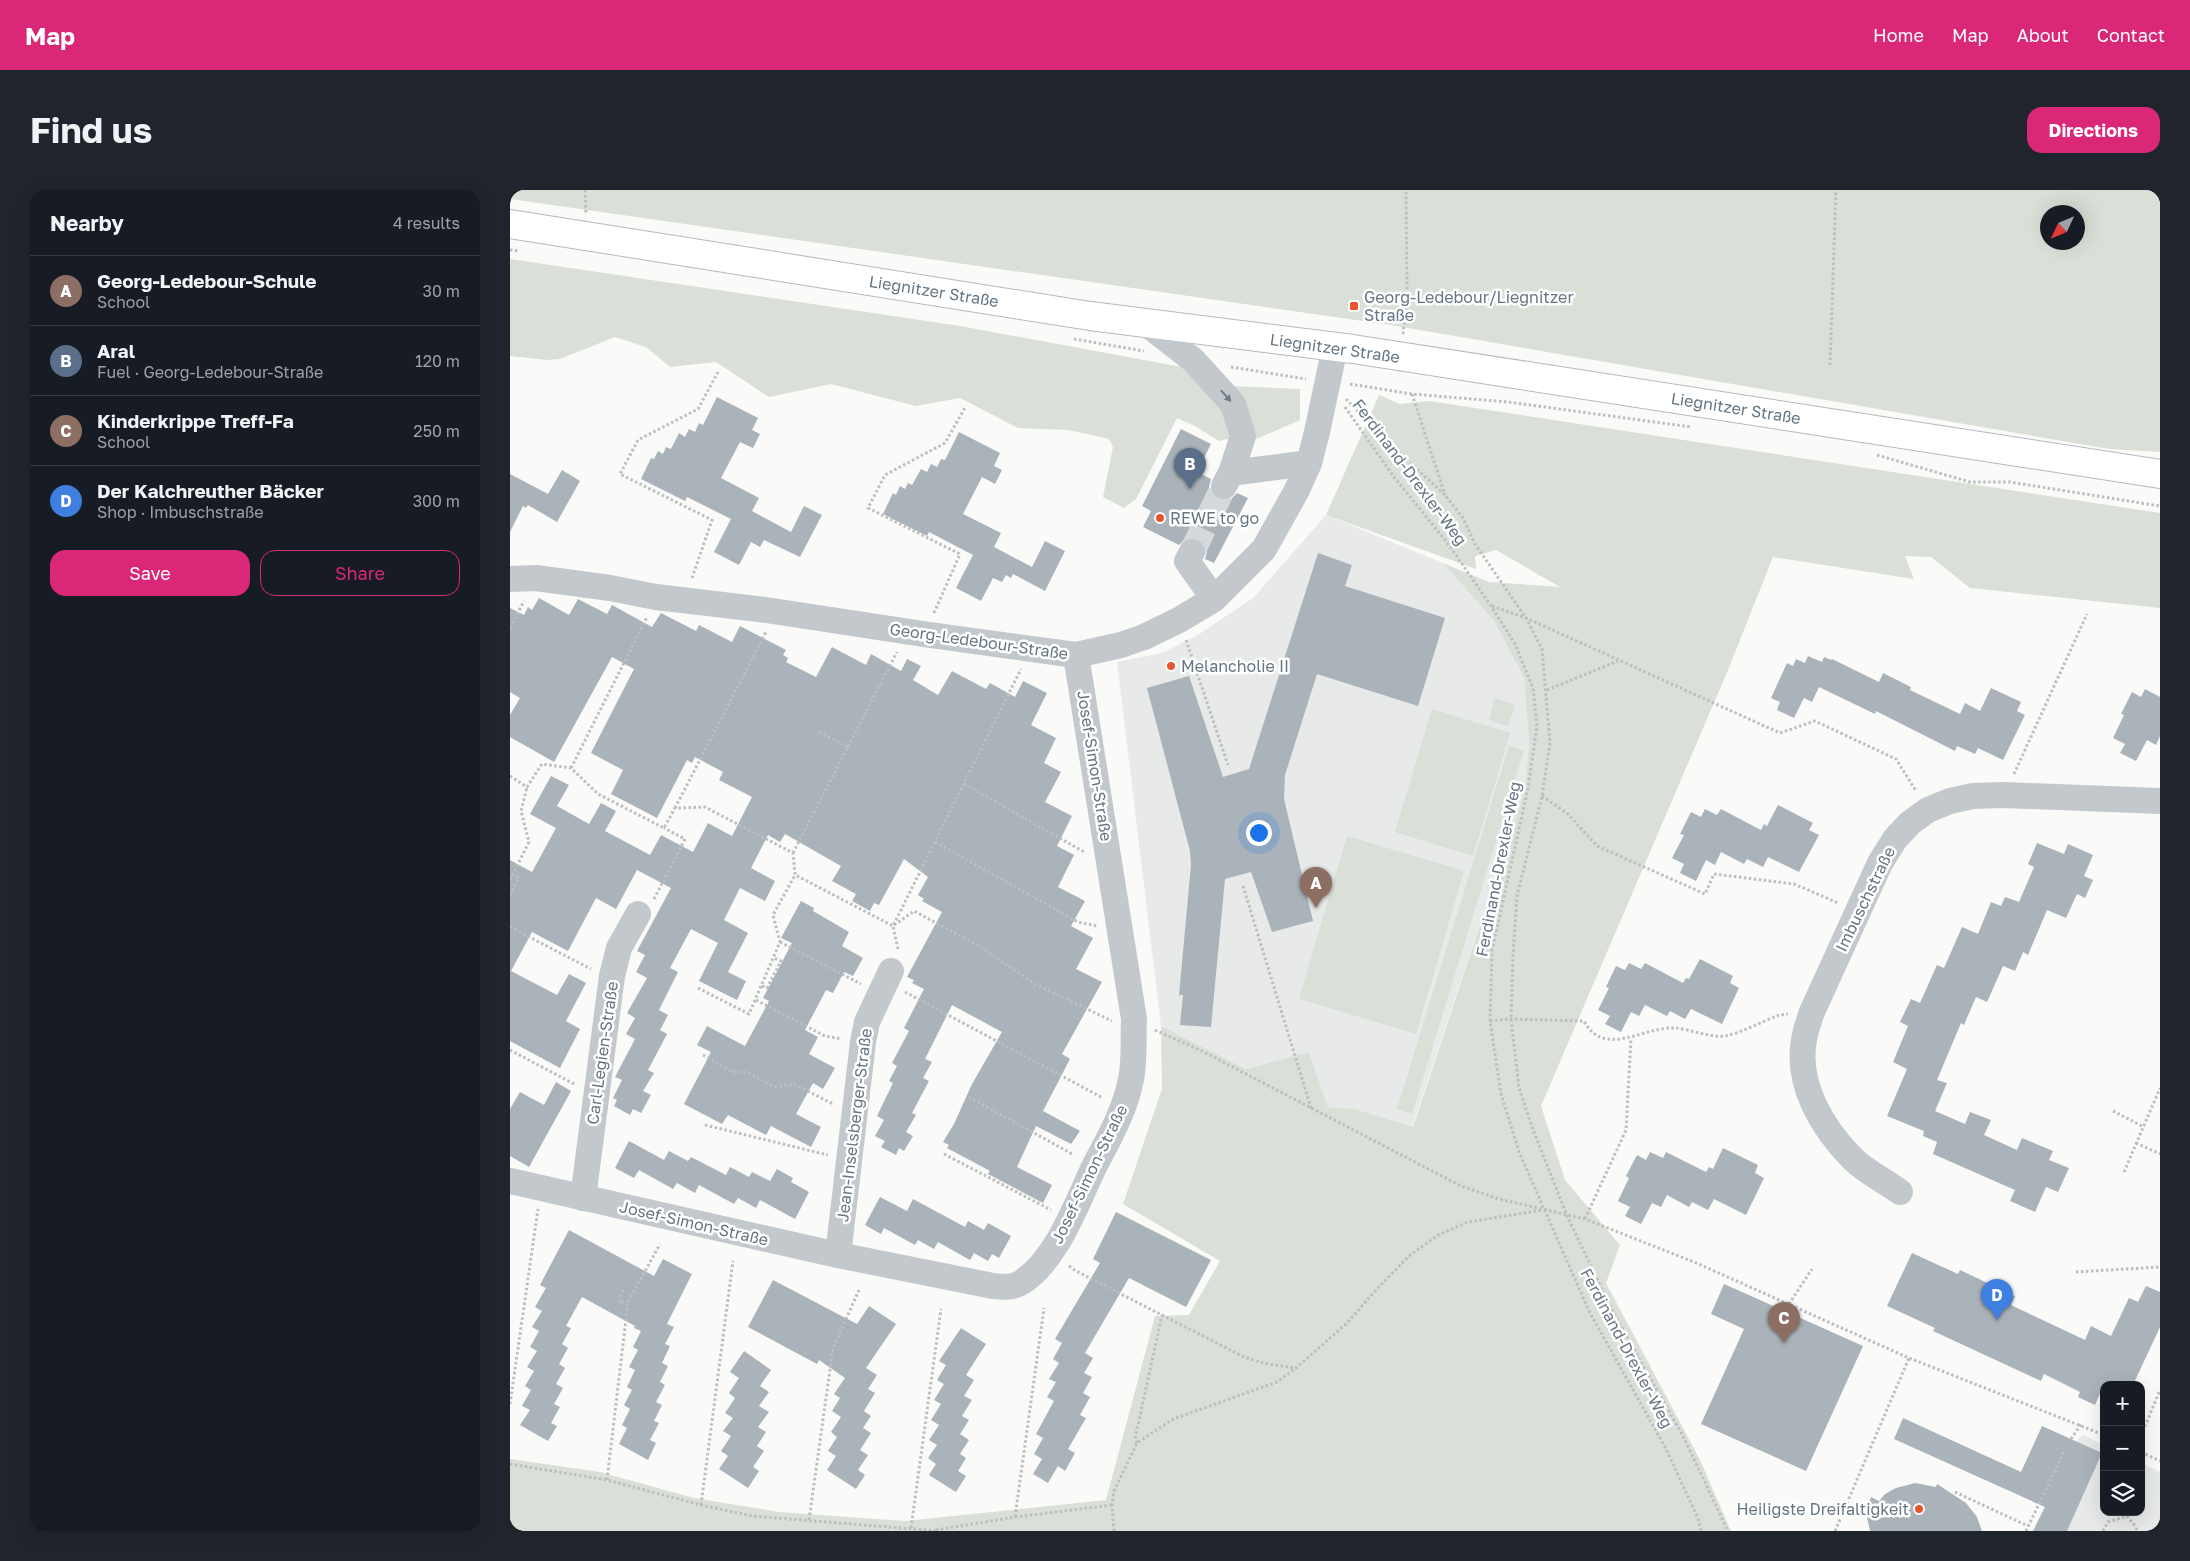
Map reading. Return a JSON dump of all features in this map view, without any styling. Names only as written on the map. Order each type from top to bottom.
[{"type":"main road","name":"Liegnitzer Straße","points":[[510,224],[1080,315],[1335,347],[2160,474]]},
{"type":"street","points":[[1147,324],[1193,360],[1232,404],[1243,436],[1227,480],[1309,463]]},
{"type":"street","name":"Georg-Ledebour-Straße","points":[[510,579],[536,578],[610,588],[656,597],[776,612],[918,634],[1076,655],[1136,640],[1179,620],[1214,599],[1264,549],[1309,463],[1335,347]]},
{"type":"street","points":[[1192,552],[1188,561],[1214,599]]},
{"type":"street","name":"Josef-Simon-Straße","points":[[510,1181],[838,1255],[993,1286],[1009,1287],[1022,1282],[1038,1268],[1051,1251],[1069,1219],[1123,1109],[1132,1078],[1134,1019],[1109,852],[1076,655]]},
{"type":"street","name":"Imbuschstraße","points":[[1900,1192],[1854,1160],[1830,1131],[1812,1102],[1804,1076],[1804,1040],[1811,1014],[1880,863],[1895,839],[1910,823],[1928,810],[1950,801],[1974,796],[2004,795],[2160,802]]},
{"type":"street","name":"Carl-Legien-Straße","points":[[582,1198],[612,976],[619,948],[638,914]]},
{"type":"street","name":"Jean-Inselsberger-Straße","points":[[838,1255],[856,1116],[863,1042],[867,1022],[885,982]]},
{"type":"path","points":[[1401,357],[1407,289],[1406,190]]},
{"type":"path","points":[[1830,366],[1836,190]]},
{"type":"path","points":[[684,600],[712,520],[620,474],[638,440],[698,409],[718,372]]},
{"type":"path","points":[[1328,381],[1381,436],[1445,495],[1463,518],[1475,544],[1526,618],[1542,649],[1550,742],[1542,796],[1517,896],[1511,1019],[1520,1088],[1532,1128],[1567,1216],[1613,1312],[1683,1436],[1728,1531]]},
{"type":"path","name":"Ferdinand-Drexler-Weg","points":[[1328,381],[1359,429],[1394,477],[1450,544],[1515,644],[1534,688],[1538,726],[1528,788],[1492,950],[1490,1021],[1501,1094],[1519,1152],[1546,1209],[1590,1313],[1665,1447],[1698,1518],[1701,1531]]},
{"type":"path","points":[[1412,394],[1445,495]]},
{"type":"path","points":[[698,988],[748,1014],[756,1000],[780,942],[773,915],[795,875],[793,853],[848,747],[936,607],[960,554],[868,508],[885,475],[945,443],[966,406]]},
{"type":"path","points":[[571,768],[656,597]]},
{"type":"path","points":[[1491,606],[1526,618],[1780,733],[1815,721],[1896,758],[1928,810]]},
{"type":"path","points":[[664,828],[776,612]]},
{"type":"path","points":[[2004,795],[2087,614]]},
{"type":"path","points":[[1179,620],[1228,765]]},
{"type":"path","points":[[893,926],[1023,666],[1028,648]]},
{"type":"path","points":[[1547,690],[1619,661]]},
{"type":"path","points":[[818,732],[848,747]]},
{"type":"path","points":[[510,880],[529,842],[521,811],[527,787],[542,764],[571,768],[598,794],[685,839],[651,906],[638,914]]},
{"type":"path","points":[[510,776],[527,787]]},
{"type":"path","points":[[964,784],[1087,854],[1109,852]]},
{"type":"path","points":[[1542,796],[1568,814],[1597,846],[1705,894],[1714,874],[1794,884],[1857,912]]},
{"type":"path","points":[[675,808],[705,807],[793,853]]},
{"type":"path","points":[[935,842],[1078,922],[1121,933]]},
{"type":"path","points":[[510,895],[519,878],[513,875]]},
{"type":"path","points":[[795,875],[893,926]]},
{"type":"path","points":[[1243,886],[1311,1108]]},
{"type":"path","points":[[893,926],[914,911],[981,947],[1035,984],[1113,1021],[1134,1019],[1200,1050],[1461,1186],[1499,1199],[1584,1219],[1694,1262],[1909,1358],[2100,1433]]},
{"type":"path","points":[[510,928],[597,972],[612,976]]},
{"type":"path","points":[[780,942],[885,982],[1123,1109]]},
{"type":"path","points":[[762,986],[767,988],[781,961],[774,958]]},
{"type":"path","points":[[756,1000],[825,1036],[863,1042]]},
{"type":"path","points":[[1490,1021],[1511,1019],[1584,1021],[1590,1032],[1602,1039],[1631,1038],[1673,1028],[1724,1036],[1779,1015],[1811,1014]]},
{"type":"path","points":[[1584,1219],[1626,1130],[1631,1038]]},
{"type":"path","points":[[510,1050],[597,1095]]},
{"type":"path","points":[[703,1055],[732,1072],[747,1072],[774,1087],[794,1084],[856,1116]]},
{"type":"path","points":[[2124,1172],[2160,1088]]},
{"type":"path","points":[[969,1097],[1095,1166]]},
{"type":"path","points":[[2113,1111],[2144,1127]]},
{"type":"path","points":[[706,1125],[850,1161]]},
{"type":"path","points":[[2136,1143],[2160,1154]]},
{"type":"path","points":[[944,1154],[1069,1219]]},
{"type":"path","points":[[510,1404],[540,1188]]},
{"type":"path","points":[[1114,1531],[1112,1506],[1114,1491],[1138,1443],[1173,1420],[1277,1382],[1296,1368],[1346,1324],[1409,1256],[1438,1235],[1468,1222],[1546,1209]]},
{"type":"path","points":[[607,1480],[628,1302],[660,1244]]},
{"type":"path","points":[[1051,1251],[1076,1271],[1244,1357],[1263,1364],[1296,1368]]},
{"type":"path","points":[[701,1505],[732,1261]]},
{"type":"path","points":[[2076,1272],[2160,1267]]},
{"type":"path","points":[[1789,1304],[1812,1269]]},
{"type":"path","points":[[623,1290],[619,1302],[628,1302]]},
{"type":"path","points":[[809,1520],[833,1348],[859,1290]]},
{"type":"path","points":[[1015,1517],[1044,1308]]},
{"type":"path","points":[[911,1528],[941,1309]]},
{"type":"path","points":[[1138,1443],[1135,1439],[1162,1316]]},
{"type":"path","points":[[1835,1531],[1909,1358]]},
{"type":"path","points":[[2145,1426],[2160,1390]]},
{"type":"path","points":[[2071,1439],[2080,1424]]},
{"type":"path","points":[[2026,1531],[2064,1452]]},
{"type":"path","points":[[2145,1454],[2160,1461]]},
{"type":"path","points":[[510,1464],[607,1480],[701,1505],[752,1516],[936,1531],[1015,1517],[1112,1506]]},
{"type":"path","points":[[1955,1492],[2028,1526]]},
{"type":"path","points":[[2103,1531],[2108,1522],[2127,1516],[2136,1527],[2136,1531]]},
{"type":"shaded area","points":[[510,190],[2160,190],[2160,452],[2109,449],[1391,325],[510,199]]},
{"type":"shaded area","points":[[510,259],[960,326],[1187,368],[1209,385],[1300,389],[1300,420],[1256,439],[1231,438],[1219,441],[1195,426],[1177,418],[1136,499],[1124,508],[1103,497],[1113,447],[1109,439],[1069,430],[1018,428],[960,398],[916,406],[831,384],[769,397],[716,362],[670,367],[646,347],[615,337],[560,359],[547,360],[510,356]]},
{"type":"shaded area","points":[[1379,395],[1400,404],[1429,401],[2160,513],[2160,608],[1970,588],[1931,557],[1905,556],[1914,579],[1773,557],[1728,670],[1541,1106],[1565,1180],[1620,1245],[1606,1283],[1700,1460],[1731,1531],[510,1531],[510,1459],[600,1472],[694,1498],[779,1512],[905,1521],[1106,1500],[1155,1316],[1189,1315],[1220,1261],[1123,1204],[1162,1089],[1161,1026],[1246,1069],[1309,1052],[1328,1107],[1355,1109],[1413,1127],[1525,789],[1529,743],[1524,678],[1494,621],[1443,563],[1489,582],[1560,587],[1496,550],[1475,556],[1476,569],[1326,515]]},
{"type":"shaded area","points":[[1326,515],[1443,563],[1494,621],[1524,678],[1529,743],[1525,789],[1412,1127],[1355,1109],[1328,1107],[1309,1052],[1246,1069],[1161,1026],[1117,662],[1162,653],[1198,635],[1253,598]]},
{"type":"shaded area","points":[[1495,698],[1515,705],[1508,726],[1489,720]]},
{"type":"shaded area","points":[[1432,709],[1510,733],[1473,856],[1395,832]]},
{"type":"shaded area","points":[[1509,746],[1524,750],[1412,1114],[1397,1109]]},
{"type":"shaded area","points":[[1347,836],[1464,871],[1416,1034],[1299,999]]},
{"type":"shaded area","points":[[2083,1435],[2100,1443],[2100,1516],[2145,1516],[2145,1465],[2160,1472],[2160,1531],[2033,1531],[2076,1441]]},
{"type":"building","points":[[717,397],[758,418],[752,430],[760,434],[753,448],[740,442],[721,478],[759,498],[752,511],[791,532],[804,506],[822,515],[800,557],[764,540],[760,547],[751,542],[739,565],[714,552],[731,519],[687,497],[685,501],[641,479],[651,458],[654,459],[658,451],[663,454],[666,447],[671,449],[679,433],[685,437],[689,429],[695,432],[699,423],[703,425]]},
{"type":"building","points":[[1181,429],[1211,444],[1197,472],[1211,479],[1209,487],[1216,499],[1224,501],[1231,499],[1237,493],[1248,498],[1214,563],[1205,559],[1207,552],[1205,545],[1199,539],[1191,537],[1185,539],[1179,545],[1143,527],[1151,511],[1142,506]]},
{"type":"building","points":[[959,432],[1000,453],[994,466],[1002,470],[995,484],[982,477],[963,514],[1001,533],[994,547],[1032,567],[1045,541],[1065,551],[1045,591],[1013,574],[1011,578],[1006,575],[1002,582],[993,578],[981,601],[956,588],[973,555],[929,532],[927,536],[883,514],[893,493],[896,495],[900,486],[905,489],[908,483],[912,485],[921,469],[927,472],[931,464],[937,467],[941,459],[945,460]]},
{"type":"building","points":[[562,470],[580,481],[557,522],[528,505],[526,508],[523,506],[510,532],[510,474],[548,494]]},
{"type":"building","points":[[1318,553],[1352,565],[1345,586],[1445,618],[1418,706],[1317,674],[1285,775],[1284,799],[1313,921],[1272,932],[1251,872],[1225,879],[1211,1027],[1180,1025],[1183,995],[1179,995],[1191,865],[1190,851],[1147,688],[1189,676],[1223,777],[1249,769]]},
{"type":"building","points":[[539,598],[569,615],[578,599],[607,614],[612,605],[652,627],[661,613],[696,631],[699,625],[732,642],[740,626],[786,650],[783,655],[788,658],[786,662],[816,677],[832,647],[866,665],[871,654],[901,671],[907,659],[921,666],[913,680],[938,695],[952,671],[986,689],[990,683],[1015,697],[1023,681],[1047,693],[1031,725],[1056,738],[1044,763],[1061,772],[1045,802],[1072,816],[1057,846],[1074,855],[1058,887],[1085,901],[1071,926],[1093,938],[1076,969],[1102,982],[1062,1054],[1070,1059],[1043,1111],[1080,1131],[1071,1144],[1036,1126],[1017,1167],[1052,1185],[1043,1203],[988,1174],[990,1171],[947,1148],[949,1145],[943,1142],[954,1124],[972,1084],[1002,1032],[952,1005],[925,1059],[932,1062],[923,1078],[929,1081],[912,1113],[916,1115],[906,1132],[913,1136],[904,1151],[899,1148],[896,1155],[881,1147],[885,1141],[875,1136],[884,1120],[877,1116],[893,1083],[889,1081],[897,1066],[892,1063],[909,1031],[904,1028],[924,989],[912,983],[914,980],[907,977],[942,912],[922,901],[924,899],[918,895],[928,877],[904,859],[879,905],[874,903],[870,911],[852,901],[856,894],[832,881],[841,866],[785,834],[780,842],[768,835],[751,868],[775,881],[765,901],[740,888],[724,920],[748,933],[728,972],[746,981],[737,1000],[699,981],[718,943],[691,929],[670,968],[678,972],[659,1010],[668,1015],[660,1030],[667,1034],[648,1070],[654,1073],[643,1091],[651,1095],[641,1113],[633,1109],[630,1115],[614,1106],[617,1100],[613,1098],[622,1080],[615,1077],[635,1039],[626,1034],[635,1018],[627,1013],[647,978],[636,972],[645,955],[637,951],[671,888],[637,870],[616,909],[596,898],[568,951],[532,932],[511,971],[557,995],[569,974],[586,983],[566,1021],[580,1029],[560,1068],[510,1041],[510,860],[532,872],[556,828],[530,814],[551,776],[569,785],[557,806],[589,824],[601,803],[616,811],[605,831],[650,855],[661,835],[693,852],[708,823],[732,836],[752,797],[719,780],[723,772],[695,757],[692,763],[687,760],[657,818],[611,794],[623,770],[591,753],[634,669],[612,657],[554,762],[510,737],[510,715],[520,698],[510,692],[510,608],[524,615],[528,607],[532,610]]},
{"type":"building","points":[[1808,656],[1822,662],[1824,657],[1832,659],[1879,682],[1883,673],[1911,687],[1910,690],[1960,714],[1965,703],[1980,711],[1991,688],[2021,702],[2017,711],[2025,715],[2003,760],[1978,748],[1975,754],[1957,746],[1955,751],[1876,711],[1875,714],[1819,687],[1812,702],[1804,698],[1794,718],[1777,710],[1780,702],[1771,698],[1787,663],[1793,666],[1796,659],[1805,663]]},
{"type":"building","points":[[2145,689],[2160,697],[2160,736],[2156,745],[2147,740],[2136,761],[2120,753],[2125,744],[2113,738],[2124,715],[2121,714],[2132,692],[2141,697]]},
{"type":"building","points":[[1778,805],[1813,823],[1809,830],[1819,835],[1799,872],[1768,857],[1763,867],[1747,859],[1744,864],[1721,852],[1715,865],[1706,860],[1696,881],[1680,873],[1684,864],[1672,858],[1684,835],[1680,834],[1691,812],[1701,817],[1705,809],[1717,815],[1721,809],[1761,830],[1764,824],[1767,826]]},
{"type":"building","points":[[2037,843],[2064,854],[2068,844],[2093,855],[2084,876],[2093,880],[2085,898],[2077,894],[2066,918],[2047,910],[2028,955],[2023,952],[2015,971],[2003,966],[1987,1002],[1976,997],[1964,1025],[1961,1023],[1937,1080],[1947,1083],[1935,1111],[1965,1124],[1970,1112],[1991,1120],[1984,1135],[2017,1150],[2022,1138],[2053,1151],[2049,1160],[2069,1168],[2058,1192],[2046,1187],[2035,1212],[2010,1201],[2015,1190],[1933,1154],[1937,1142],[1923,1136],[1924,1131],[1887,1116],[1907,1069],[1893,1062],[1908,1026],[1900,1022],[1911,999],[1920,1003],[1937,965],[1944,968],[1962,927],[1978,934],[1991,902],[2001,906],[2005,897],[2019,902],[2034,867],[2028,864]]},
{"type":"building","points":[[801,901],[814,908],[813,911],[849,932],[842,946],[863,958],[853,976],[844,972],[833,993],[826,990],[805,1030],[818,1037],[809,1054],[835,1068],[823,1089],[813,1083],[796,1114],[821,1127],[811,1147],[771,1126],[766,1135],[728,1115],[722,1124],[684,1104],[711,1052],[697,1045],[707,1026],[745,1046],[769,1001],[763,998],[792,943],[781,938]]},
{"type":"building","points":[[1700,959],[1733,976],[1730,983],[1739,988],[1722,1024],[1691,1009],[1685,1019],[1670,1011],[1667,1016],[1645,1005],[1639,1016],[1631,1012],[1621,1032],[1605,1024],[1610,1016],[1598,1010],[1609,988],[1606,987],[1616,966],[1625,970],[1629,963],[1641,969],[1645,963],[1683,983],[1686,978],[1689,979]]},
{"type":"building","points":[[556,1082],[571,1091],[529,1167],[510,1156],[510,1109],[520,1092],[544,1105]]},
{"type":"building","points":[[629,1141],[664,1160],[669,1151],[688,1161],[691,1157],[726,1175],[730,1167],[749,1177],[752,1172],[770,1181],[777,1169],[793,1178],[791,1182],[809,1192],[795,1219],[760,1200],[756,1208],[738,1198],[734,1204],[699,1185],[695,1193],[677,1183],[673,1189],[639,1170],[634,1178],[615,1168]]},
{"type":"building","points":[[1723,1148],[1758,1165],[1755,1173],[1764,1178],[1746,1215],[1714,1199],[1708,1210],[1692,1202],[1689,1207],[1667,1195],[1661,1207],[1652,1203],[1641,1224],[1625,1216],[1630,1207],[1618,1201],[1629,1178],[1626,1176],[1637,1155],[1646,1160],[1650,1152],[1663,1158],[1666,1152],[1706,1172],[1709,1167],[1713,1169]]},
{"type":"building","points":[[880,1197],[907,1211],[913,1199],[965,1227],[968,1221],[984,1230],[988,1223],[1011,1236],[999,1258],[992,1254],[988,1261],[974,1253],[970,1260],[938,1242],[934,1249],[918,1240],[915,1245],[884,1228],[881,1234],[865,1225]]},
{"type":"building","points":[[1116,1212],[1211,1260],[1186,1307],[1129,1278],[1085,1353],[1093,1358],[1084,1373],[1092,1377],[1083,1393],[1090,1397],[1080,1415],[1086,1418],[1068,1449],[1075,1453],[1065,1471],[1058,1466],[1048,1483],[1033,1474],[1042,1459],[1034,1454],[1043,1438],[1036,1434],[1054,1401],[1047,1397],[1056,1382],[1049,1379],[1059,1363],[1053,1359],[1062,1343],[1055,1339],[1100,1263],[1093,1259]]},
{"type":"building","points":[[569,1230],[654,1276],[663,1259],[692,1274],[667,1324],[674,1327],[665,1344],[670,1346],[662,1363],[668,1366],[660,1382],[665,1385],[656,1402],[662,1405],[654,1421],[659,1423],[650,1440],[656,1443],[648,1460],[619,1444],[627,1428],[622,1425],[630,1409],[624,1405],[632,1390],[627,1387],[635,1370],[629,1367],[638,1350],[633,1347],[641,1331],[582,1297],[566,1326],[571,1328],[562,1344],[568,1348],[559,1364],[565,1368],[556,1384],[563,1388],[554,1404],[560,1407],[551,1423],[557,1426],[548,1441],[520,1425],[530,1410],[522,1406],[531,1390],[525,1386],[534,1371],[527,1367],[537,1351],[530,1347],[539,1331],[532,1327],[542,1311],[535,1307],[546,1288],[540,1285]]},
{"type":"building","points":[[1912,1253],[1958,1274],[1960,1270],[2015,1296],[2011,1305],[2085,1340],[2091,1326],[2111,1336],[2129,1298],[2138,1302],[2146,1286],[2160,1292],[2160,1327],[2135,1381],[2100,1381],[2100,1394],[2095,1405],[2078,1397],[2080,1392],[2044,1374],[2041,1381],[1933,1331],[1935,1328],[1887,1306]]},
{"type":"building","points":[[773,1280],[857,1324],[869,1306],[896,1324],[866,1368],[877,1375],[868,1389],[875,1393],[864,1411],[871,1416],[863,1428],[871,1433],[860,1450],[868,1455],[858,1470],[865,1475],[856,1489],[827,1470],[836,1456],[828,1451],[837,1437],[831,1432],[841,1417],[832,1411],[840,1398],[834,1394],[845,1378],[819,1360],[817,1364],[748,1327]]},
{"type":"building","points":[[1724,1284],[1863,1346],[1806,1471],[1701,1424],[1744,1329],[1711,1314]]},
{"type":"building","points":[[961,1328],[986,1344],[966,1375],[974,1380],[964,1396],[972,1400],[962,1416],[969,1420],[960,1434],[969,1440],[960,1454],[966,1458],[958,1471],[966,1476],[956,1492],[929,1475],[936,1464],[928,1458],[937,1445],[929,1440],[939,1425],[931,1420],[941,1404],[934,1400],[944,1384],[937,1380],[946,1365],[939,1361]]},
{"type":"building","points":[[744,1351],[771,1370],[760,1386],[769,1392],[759,1406],[769,1412],[758,1427],[766,1432],[757,1446],[764,1451],[753,1467],[759,1471],[748,1488],[719,1469],[728,1456],[721,1451],[731,1436],[723,1431],[733,1418],[725,1413],[735,1398],[729,1393],[739,1378],[730,1372]]},
{"type":"building","points":[[1903,1418],[2021,1472],[2042,1426],[2100,1452],[2100,1457],[2067,1531],[2033,1531],[2045,1507],[1894,1439]]},
{"type":"building","name":"Heiligste Dreifaltigkeit","points":[[1915,1483],[1936,1487],[1937,1484],[1966,1503],[1977,1517],[1982,1531],[1870,1531],[1867,1517],[1864,1516],[1871,1497],[1879,1501],[1885,1494],[1896,1488]]},
{"type":"tunnel","points":[[1192,552],[1224,486]]},
{"type":"place","name":"Georg-Ledebour/Liegnitzer Straße","points":[[1354,306]]},
{"type":"place","name":"Aral","points":[[1190,489]]},
{"type":"place","name":"REWE to go","points":[[1160,518]]},
{"type":"place","name":"Melancholie II","points":[[1171,666]]},
{"type":"place","name":"Georg-Ledebour-Schule","points":[[1316,908]]},
{"type":"place","name":"Der Kalchreuther Bäcker","points":[[1997,1320]]},
{"type":"place","name":"Kinderkrippe Treff-Fa","points":[[1784,1343]]},
{"type":"place","name":"Heiligste Dreifaltigkeit","points":[[1919,1509]]}]
